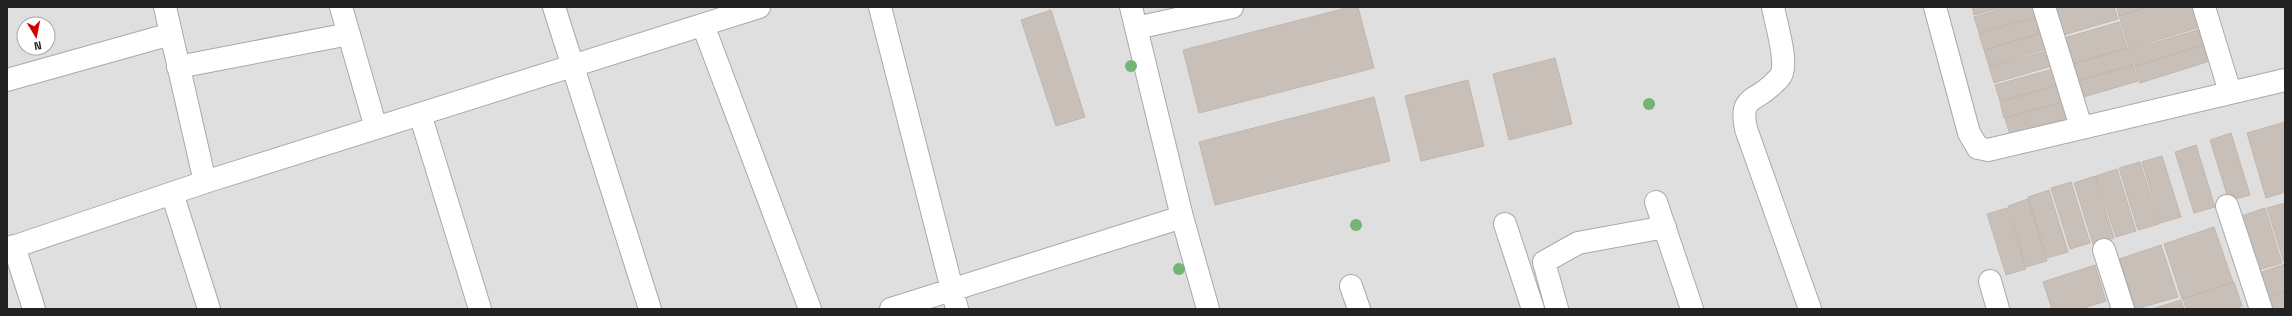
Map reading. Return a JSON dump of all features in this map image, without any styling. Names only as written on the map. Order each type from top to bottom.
[{"type":"street","points":[[165,7],[205,182]]},
{"type":"street","points":[[341,7],[376,128]]},
{"type":"street","points":[[554,7],[650,309]]},
{"type":"street","points":[[34,309],[11,247],[205,182],[759,7]]},
{"type":"street","points":[[880,7],[954,300]]},
{"type":"street","points":[[1131,7],[1182,217],[1208,309]]},
{"type":"street","points":[[1136,28],[1232,7]]},
{"type":"street","points":[[1772,7],[1784,66],[1782,76],[1746,104],[1743,113],[1746,129],[1810,309]]},
{"type":"street","points":[[1935,7],[1969,133],[1978,148],[1988,150],[2285,80]]},
{"type":"street","points":[[2044,7],[2081,127]]},
{"type":"street","points":[[2204,7],[2230,92]]},
{"type":"street","points":[[703,25],[810,309]]},
{"type":"street","points":[[7,80],[171,34]]},
{"type":"street","points":[[178,67],[349,34]]},
{"type":"street","points":[[420,114],[480,309]]},
{"type":"street","points":[[172,193],[209,309]]},
{"type":"street","points":[[1656,202],[1692,309]]},
{"type":"street","points":[[2227,206],[2261,309]]},
{"type":"street","points":[[891,309],[954,300],[1182,217]]},
{"type":"street","points":[[1505,224],[1534,309]]},
{"type":"street","points":[[1557,309],[1544,262],[1578,243],[1665,227]]},
{"type":"street","points":[[2104,250],[2123,309]]},
{"type":"street","points":[[1990,282],[1998,309]]},
{"type":"street","points":[[1351,286],[1358,309]]},
{"type":"shaded area","points":[[7,7],[2285,7],[2285,309],[7,309]]},
{"type":"building","points":[[1350,7],[1358,7],[1374,68],[1199,113],[1183,50]]},
{"type":"building","points":[[1972,7],[2003,7],[1974,15]]},
{"type":"building","points":[[2008,7],[2034,7],[2037,16],[1979,33],[1974,17]]},
{"type":"building","points":[[2062,7],[2114,7],[2118,19],[2060,36],[2053,10]]},
{"type":"building","points":[[2117,7],[2147,7],[2119,16]]},
{"type":"building","points":[[2148,7],[2194,7],[2200,27],[2129,49],[2119,16]]},
{"type":"building","points":[[1051,10],[1085,117],[1056,126],[1021,20]]},
{"type":"building","points":[[2037,17],[2042,33],[1984,50],[1979,34]]},
{"type":"building","points":[[2119,22],[2127,48],[2069,65],[2061,39]]},
{"type":"building","points":[[2201,29],[2206,44],[2135,66],[2130,50]]},
{"type":"building","points":[[2042,33],[2047,49],[1989,66],[1984,50]]},
{"type":"building","points":[[2206,45],[2210,61],[2140,83],[2135,66]]},
{"type":"building","points":[[2128,48],[2133,65],[2075,81],[2070,65]]},
{"type":"building","points":[[2047,51],[2052,66],[1994,83],[1989,67]]},
{"type":"building","points":[[1555,58],[1572,124],[1509,140],[1493,74]]},
{"type":"building","points":[[2133,65],[2138,81],[2080,98],[2075,82]]},
{"type":"building","points":[[2053,69],[2058,85],[2000,101],[1995,85]]},
{"type":"building","points":[[1468,80],[1484,146],[1421,161],[1405,96]]},
{"type":"building","points":[[2058,85],[2062,102],[2004,118],[2000,102]]},
{"type":"building","points":[[1374,97],[1390,161],[1215,205],[1199,142]]},
{"type":"building","points":[[2063,102],[2068,118],[2010,135],[2005,118]]},
{"type":"building","points":[[2285,122],[2285,192],[2266,198],[2247,133]]},
{"type":"building","points":[[2231,133],[2250,195],[2229,201],[2210,140]]},
{"type":"building","points":[[2196,145],[2215,207],[2194,213],[2175,152]]},
{"type":"building","points":[[2162,156],[2181,217],[2160,223],[2142,162]]},
{"type":"building","points":[[2140,162],[2159,224],[2138,230],[2119,168]]},
{"type":"building","points":[[2117,169],[2136,231],[2116,237],[2096,176]]},
{"type":"building","points":[[2095,176],[2114,238],[2093,244],[2074,183]]},
{"type":"building","points":[[2071,182],[2090,243],[2070,249],[2051,188]]},
{"type":"building","points":[[2049,190],[2068,252],[2047,258],[2028,197]]},
{"type":"building","points":[[2028,199],[2047,261],[2026,267],[2008,206]]},
{"type":"building","points":[[2285,203],[2285,262],[2284,262],[2267,208]]},
{"type":"building","points":[[2007,208],[2026,269],[2006,275],[1987,214]]},
{"type":"building","points":[[2265,208],[2282,263],[2255,271],[2238,217]]},
{"type":"building","points":[[2214,227],[2233,282],[2182,299],[2164,244]]},
{"type":"building","points":[[2161,245],[2178,297],[2136,309],[2119,259]]},
{"type":"building","points":[[2285,264],[2285,291],[2260,299],[2253,275]]},
{"type":"building","points":[[2095,265],[2106,301],[2081,309],[2052,309],[2043,282]]},
{"type":"building","points":[[2234,282],[2242,306],[2233,309],[2186,309],[2183,299]]},
{"type":"building","points":[[2285,292],[2285,309],[2264,309],[2261,300]]},
{"type":"building","points":[[2181,300],[2184,309],[2152,309]]}]
